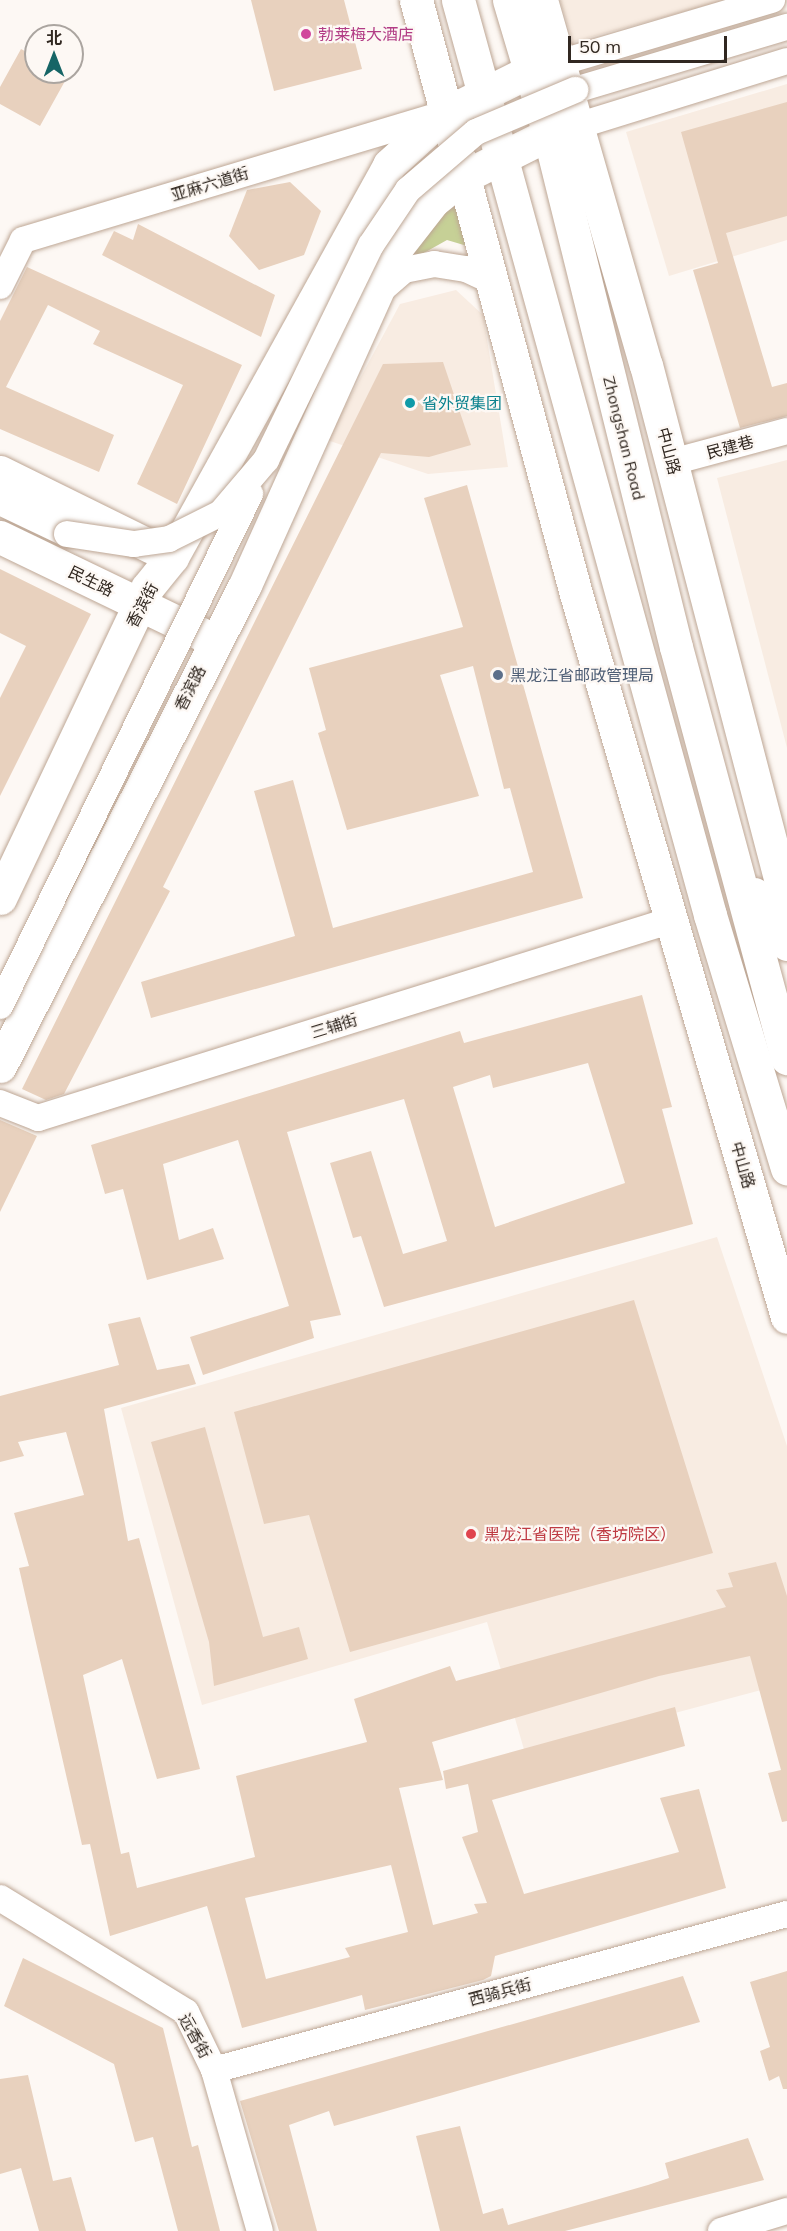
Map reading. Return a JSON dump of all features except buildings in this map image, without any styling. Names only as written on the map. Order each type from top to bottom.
[{"type":"main road","points":[[416,0],[576,594],[669,921],[700,1013]]},
{"type":"main road","points":[[458,0],[503,153],[598,510],[710,915],[787,1169]]},
{"type":"main road","name":"Zhongshan Road","points":[[509,0],[545,68],[563,130],[676,647],[741,875],[787,1058]]},
{"type":"main road","points":[[541,0],[545,68]]},
{"type":"main road","name":"香滨街","points":[[0,898],[140,605],[172,557],[322,291],[352,224],[389,165],[446,113],[485,90],[545,68]]},
{"type":"main road","name":"香滨路","points":[[0,1066],[214,640],[245,585],[369,305],[408,230],[463,177],[503,153],[563,130]]},
{"type":"main road","name":"中山路","points":[[563,130],[672,462],[786,893]]},
{"type":"main road","points":[[0,472],[172,557]]},
{"type":"main road","points":[[576,594],[592,563],[598,510]]},
{"type":"main road","name":"民生路","points":[[0,537],[214,640]]},
{"type":"main road","points":[[676,647],[698,557]]},
{"type":"main road","points":[[576,594],[631,631]]},
{"type":"main road","points":[[697,866],[700,1013]]},
{"type":"main road","points":[[741,875],[787,944]]},
{"type":"main road","name":"中山路","points":[[700,1013],[787,1317]]},
{"type":"street","points":[[545,68],[772,0]]},
{"type":"street","points":[[0,1006],[382,226],[408,190],[451,151],[537,104],[787,27]]},
{"type":"street","points":[[563,130],[787,61]]},
{"type":"street","name":"亚麻六道街","points":[[0,285],[23,240],[446,113]]},
{"type":"street","points":[[369,305],[390,279],[421,266],[451,265],[490,280]]},
{"type":"street","name":"民建巷","points":[[672,462],[787,431]]},
{"type":"street","points":[[0,502],[67,534],[134,544],[169,539],[222,513],[266,460]]},
{"type":"street","name":"三辅街","points":[[0,1103],[38,1118],[669,921]]},
{"type":"street","name":"远香街","points":[[0,1898],[186,2012],[214,2070],[260,2231]]},
{"type":"street","name":"西骑兵街","points":[[214,2070],[787,1914]]},
{"type":"street","points":[[722,2231],[787,2211]]},
{"type":"shaded area","points":[[560,0],[726,0],[573,42]]},
{"type":"shaded area","points":[[787,84],[787,240],[669,276],[626,132]]},
{"type":"shaded area","points":[[456,290],[483,315],[508,467],[428,474],[327,440],[400,304]]},
{"type":"shaded area","points":[[787,460],[787,748],[717,478]]},
{"type":"shaded area","name":"黑龙江省医院（香坊院区）","points":[[717,1237],[787,1446],[787,1683],[525,1753],[487,1622],[202,1705],[121,1408]]},
{"type":"green space","points":[[471,182],[494,254],[447,240],[397,268]]},
{"type":"place","name":"勃莱梅大酒店","points":[[306,34]]},
{"type":"place","name":"省外贸集团","points":[[410,403]]},
{"type":"place","name":"黑龙江省邮政管理局","points":[[498,675]]},
{"type":"place","name":"黑龙江省医院（香坊院区）","points":[[471,1534]]}]
